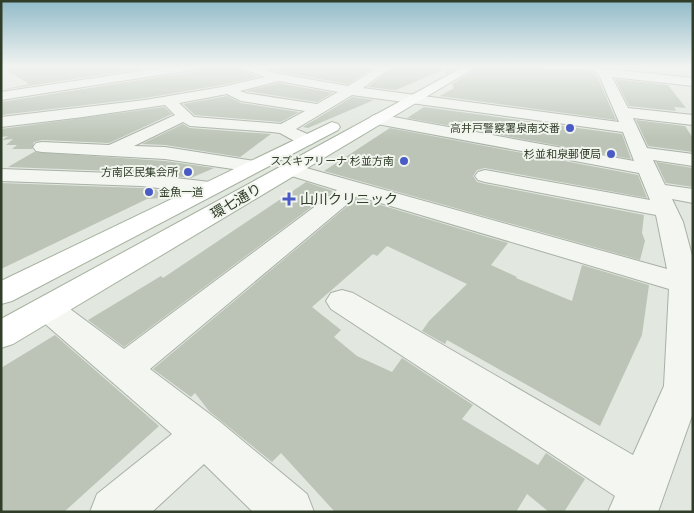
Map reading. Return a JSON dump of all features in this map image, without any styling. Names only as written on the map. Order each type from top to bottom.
[{"type":"main road","name":"環七通り","points":[[1,335],[378,119],[408,92]]},
{"type":"main road","name":"環七通り","points":[[1,294],[253,166],[408,92]]},
{"type":"street","points":[[1,96],[36,91]]},
{"type":"street","points":[[146,91],[167,101],[190,121],[284,129],[306,140]]},
{"type":"street","points":[[1,122],[68,116],[230,91],[241,97],[317,108]]},
{"type":"street","points":[[284,129],[317,108],[352,91],[408,92],[631,128]]},
{"type":"street","points":[[342,301],[638,500],[683,386],[689,284],[661,184],[611,91]]},
{"type":"street","points":[[623,112],[693,120]]},
{"type":"street","points":[[111,151],[184,116]]},
{"type":"street","points":[[378,119],[504,144],[661,184]]},
{"type":"street","points":[[504,144],[483,181],[661,184],[693,160]]},
{"type":"street","points":[[42,147],[165,153],[253,166]]},
{"type":"street","points":[[292,170],[689,284]]},
{"type":"street","points":[[1,175],[141,180],[210,188]]},
{"type":"street","points":[[123,370],[354,187]]},
{"type":"street","points":[[47,308],[204,435],[289,512]]},
{"type":"street","points":[[114,512],[204,435]]},
{"type":"building","points":[[71,91],[187,91],[145,98],[1,115],[1,102]]},
{"type":"building","points":[[246,91],[322,91],[333,93],[317,102]]},
{"type":"building","points":[[449,91],[603,91],[616,120],[440,96]]},
{"type":"building","points":[[621,91],[673,91],[686,108],[674,107],[676,111],[629,106]]},
{"type":"building","points":[[227,96],[241,103],[299,112],[281,122],[195,115],[183,104]]},
{"type":"building","points":[[352,97],[374,100],[308,128],[303,127]]},
{"type":"building","points":[[164,107],[172,114],[109,143],[42,140],[34,142],[32,149],[12,149],[17,145],[6,145],[13,139],[2,140],[8,136],[1,137],[1,129]]},
{"type":"building","points":[[424,107],[622,134],[631,159],[407,118]]},
{"type":"building","points":[[636,120],[685,126],[693,138],[693,152],[648,146]]},
{"type":"building","points":[[183,124],[190,128],[271,134],[240,157],[165,145],[142,144]]},
{"type":"building","points":[[390,128],[638,175],[647,198],[485,168],[477,170],[473,176],[477,182],[485,184],[644,215],[642,233],[645,241],[640,260],[324,171]]},
{"type":"building","points":[[34,152],[165,161],[214,168],[191,178],[141,172],[8,167]]},
{"type":"building","points":[[656,162],[693,168],[693,187],[666,183]]},
{"type":"building","points":[[306,182],[333,191],[124,347],[88,320],[161,276],[163,278]]},
{"type":"building","points":[[1,183],[141,188],[166,191],[159,198],[147,199],[1,269]]},
{"type":"building","points":[[357,198],[508,243],[491,265],[516,278],[572,301],[582,265],[649,285],[642,335],[600,426],[447,340],[445,344],[422,331],[429,321],[467,284],[387,246],[377,256],[373,254],[312,307],[341,330],[334,337],[357,356],[392,372],[402,358],[473,405],[462,419],[538,465],[546,453],[585,479],[564,512],[549,512],[527,494],[516,512],[335,512],[281,453],[272,462],[209,411],[195,393],[191,397],[153,369]]},
{"type":"building","points":[[55,335],[159,426],[64,512],[1,512],[1,368]]},
{"type":"place","name":"高井戸警察署泉南交番","points":[[570,128]]},
{"type":"place","name":"杉並和泉郵便局","points":[[611,154]]},
{"type":"place","name":"スズキアリーナ 杉並方南","points":[[404,161]]},
{"type":"place","name":"方南区民集会所","points":[[188,172]]},
{"type":"place","name":"金魚一道","points":[[149,192]]},
{"type":"place","name":"山川クリニック","points":[[289,199]]}]
